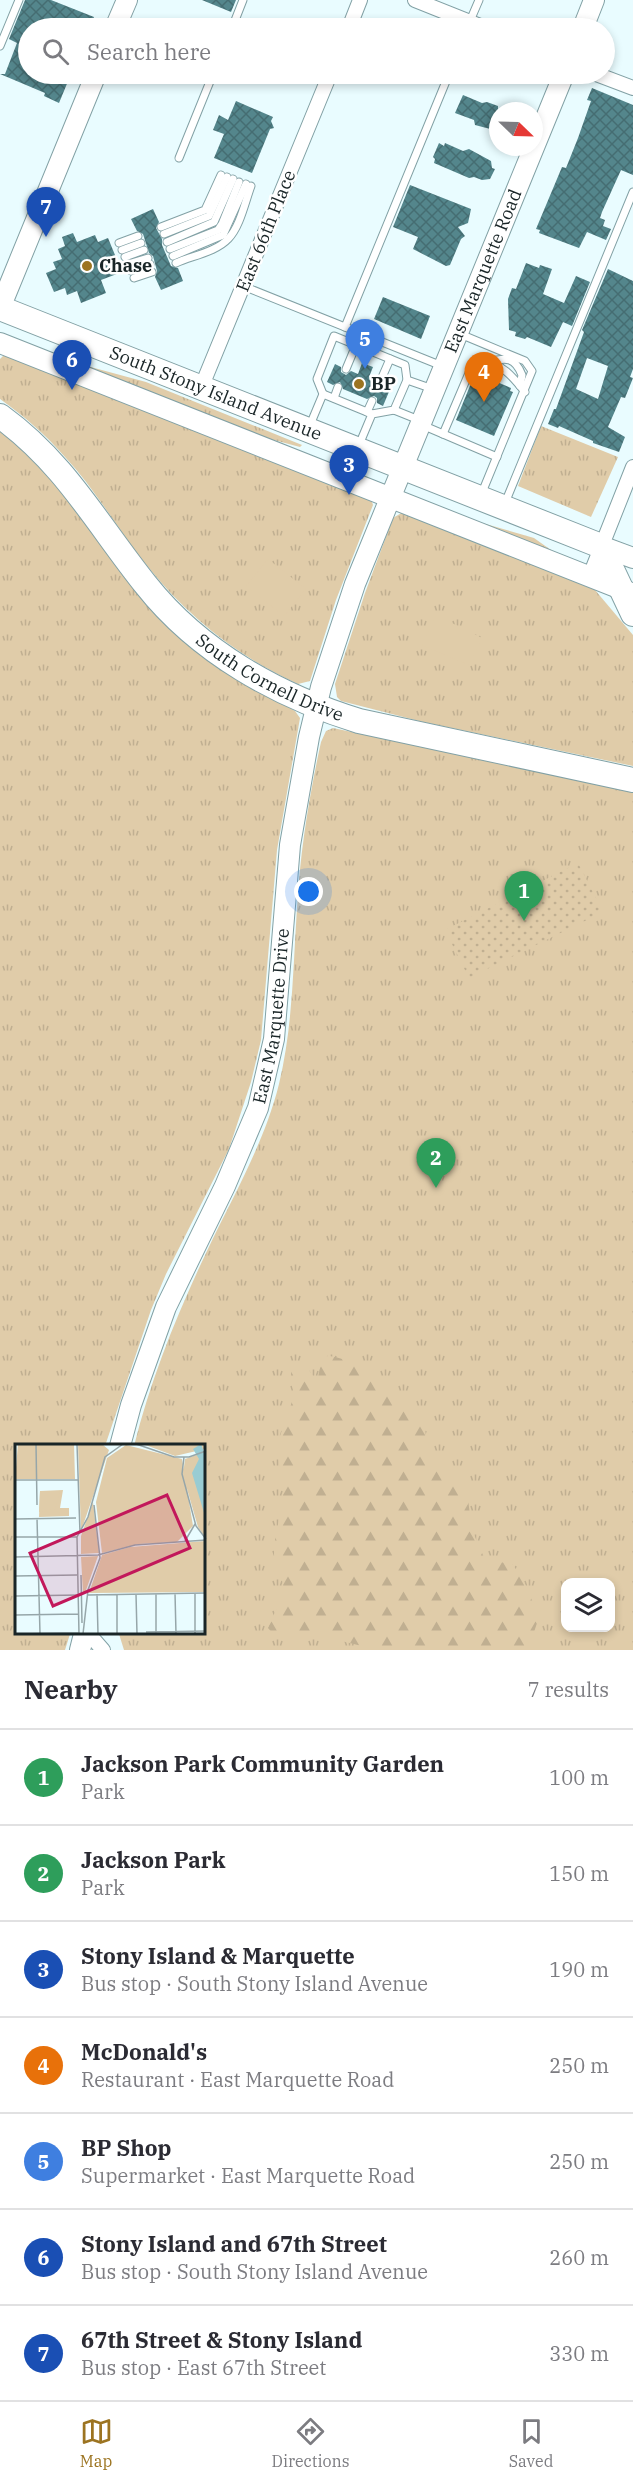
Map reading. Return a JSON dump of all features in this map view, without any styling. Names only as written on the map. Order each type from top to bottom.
[{"type":"highway","name":"South Stony Island Avenue","points":[[0,308],[601,546]]},
{"type":"highway","name":"South Cornell Drive","points":[[0,416],[38,447],[69,480],[146,586],[196,635],[219,653],[268,684],[316,706],[369,723],[633,780]]},
{"type":"highway","points":[[601,546],[627,591],[633,614]]},
{"type":"street","points":[[119,18],[127,0]]},
{"type":"street","points":[[353,18],[360,0]]},
{"type":"street","points":[[415,0],[453,18]]},
{"type":"street","points":[[587,18],[594,0]]},
{"type":"street","points":[[615,81],[633,88]]},
{"type":"street","points":[[0,308],[92,84]]},
{"type":"street","name":"East 66th Place","points":[[201,388],[326,84]]},
{"type":"street","name":"East Marquette Road","points":[[403,468],[560,84]]},
{"type":"street","name":"South Stony Island Avenue","points":[[0,343],[389,496],[589,578],[627,591]]},
{"type":"street","points":[[589,578],[633,467]]},
{"type":"street","name":"East Marquette Drive","points":[[121,1444],[137,1387],[166,1307],[225,1186],[258,1108],[274,1038],[290,845],[316,706],[355,584],[389,496],[403,468]]},
{"type":"street","name":"South Stony Island Avenue","points":[[601,546],[633,558]]},
{"type":"street","points":[[80,1650],[84,1635]]},
{"type":"street","points":[[90,1635],[103,1650]]},
{"type":"lane","points":[[0,46],[19,0]]},
{"type":"lane","points":[[236,18],[243,0]]},
{"type":"lane","points":[[471,18],[478,0]]},
{"type":"lane","points":[[178,158],[209,84]]},
{"type":"lane","points":[[345,327],[445,84]]},
{"type":"lane","points":[[168,245],[214,222],[236,181]]},
{"type":"lane","points":[[168,245],[223,235],[236,181]]},
{"type":"lane","points":[[168,245],[236,181]]},
{"type":"lane","points":[[504,507],[633,192]]},
{"type":"lane","points":[[127,261],[139,239]]},
{"type":"lane","points":[[127,261],[148,261],[127,261]]},
{"type":"lane","points":[[243,286],[444,367]]},
{"type":"lane","points":[[458,333],[525,361],[532,371],[522,389],[479,498]]},
{"type":"lane","points":[[394,410],[407,380],[405,365],[334,336],[317,379],[323,393],[369,413],[394,410],[497,457]]},
{"type":"lane","points":[[346,369],[356,345]]},
{"type":"lane","points":[[488,362],[504,357],[510,358],[522,375],[522,389]]},
{"type":"lane","points":[[380,382],[390,359]]},
{"type":"lane","points":[[443,434],[469,373],[475,365],[482,361],[506,370],[522,389]]},
{"type":"lane","points":[[407,380],[434,390]]},
{"type":"lane","points":[[334,398],[339,387]]},
{"type":"lane","points":[[308,430],[323,393]]},
{"type":"lane","points":[[357,450],[372,401]]},
{"type":"green space","points":[[4,355],[9,355],[371,499],[373,505],[336,600],[310,681],[298,684],[256,662],[216,634],[180,603],[137,554],[97,497],[58,449],[26,419],[0,399],[0,359]]},
{"type":"green space","points":[[87,366],[146,382],[302,445],[300,447],[247,433],[85,369]]},
{"type":"green space","points":[[541,426],[618,457],[591,517],[518,486]]},
{"type":"green space","points":[[0,429],[24,450],[64,492],[125,578],[144,600],[249,686],[295,711],[300,718],[277,850],[261,1040],[251,1082],[229,1149],[166,1274],[151,1310],[106,1444],[15,1444],[15,1635],[70,1635],[65,1650],[0,1650]]},
{"type":"green space","points":[[403,512],[595,590],[633,635],[633,766],[423,722],[341,701],[337,697],[335,684],[365,593],[393,518]]},
{"type":"green space","points":[[465,518],[534,538],[558,555]]},
{"type":"green space","points":[[268,559],[306,589],[284,616],[246,586]]},
{"type":"green space","points":[[436,615],[482,638],[469,665],[422,645]]},
{"type":"green space","points":[[333,728],[633,792],[633,1650],[124,1650],[119,1635],[206,1635],[206,1444],[135,1444],[148,1396],[175,1322],[256,1149],[279,1084],[290,1018],[298,887],[321,742],[326,731]]},
{"type":"green space","points":[[578,863],[603,912],[469,978],[445,930]]},
{"type":"green space","points":[[325,1356],[367,1368],[387,1395],[425,1427],[428,1447],[436,1462],[448,1474],[466,1484],[472,1530],[489,1569],[500,1562],[512,1564],[522,1577],[539,1617],[534,1632],[541,1642],[538,1650],[496,1650],[478,1647],[464,1650],[378,1650],[301,1631],[275,1636],[268,1628],[283,1589],[274,1554],[283,1488],[278,1448],[293,1395],[291,1373],[299,1362],[306,1365],[317,1383]]},
{"type":"building","points":[[25,0],[51,0],[94,17],[18,18],[18,82],[0,74],[5,74],[17,43],[9,39]]},
{"type":"building","points":[[202,0],[236,0],[231,12]]},
{"type":"building","points":[[24,84],[67,84],[59,103],[44,96],[45,93]]},
{"type":"building","points":[[592,88],[633,105],[633,175],[621,170],[602,212],[600,218],[605,220],[603,226],[611,229],[606,240],[587,232],[579,248],[539,233],[540,230],[536,229],[562,167],[566,168],[578,138],[591,101],[587,100]]},
{"type":"building","points":[[463,95],[482,103],[489,103],[489,129],[475,125],[474,120],[455,113]]},
{"type":"building","points":[[236,101],[273,117],[271,121],[274,128],[270,129],[252,173],[214,158],[224,134],[213,130],[219,115],[228,120]]},
{"type":"building","points":[[439,143],[444,146],[445,143],[463,151],[469,149],[491,161],[492,168],[495,169],[490,179],[469,178],[434,163],[433,157]]},
{"type":"building","points":[[410,185],[471,209],[468,223],[458,227],[465,236],[461,239],[450,265],[446,266],[413,249],[418,237],[393,227]]},
{"type":"building","points":[[153,209],[159,222],[156,228],[162,239],[162,245],[171,266],[178,268],[183,281],[161,290],[155,277],[157,271],[153,256],[149,253],[143,234],[137,231],[131,219]]},
{"type":"building","name":"Chase","points":[[73,233],[77,242],[95,235],[98,242],[108,238],[122,272],[101,280],[106,293],[81,303],[77,291],[67,295],[65,288],[54,292],[46,273],[56,269],[53,262],[62,259],[58,249],[65,246],[62,237]]},
{"type":"building","points":[[526,263],[539,268],[540,265],[552,269],[543,294],[564,303],[576,276],[590,282],[572,326],[563,322],[551,347],[527,337],[525,339],[515,336],[516,332],[509,330],[508,299],[512,288],[516,289]]},
{"type":"building","points":[[608,269],[633,281],[633,369],[630,377],[633,378],[625,398],[621,397],[608,427],[625,437],[619,452],[593,443],[559,426],[558,428],[548,424],[556,409],[584,332],[582,330]],"holes":[[[587,358],[608,366],[598,399],[576,389]]]},
{"type":"building","points":[[383,297],[430,316],[421,339],[374,319]]},
{"type":"building","name":"BP","points":[[362,363],[373,367],[369,377],[375,380],[376,386],[381,387],[385,384],[391,387],[383,406],[377,403],[377,398],[374,396],[367,399],[343,389],[340,382],[333,385],[327,382],[335,364],[341,367],[341,372],[346,375],[351,371],[358,374]]},
{"type":"building","points":[[478,374],[511,388],[510,391],[513,392],[494,436],[456,420],[474,376]]},
{"type":"place","name":"67th Street & Stony Island","points":[[46,237]]},
{"type":"place","name":"Chase","points":[[87,266]]},
{"type":"place","name":"BP Shop","points":[[365,369]]},
{"type":"place","name":"BP","points":[[359,384]]},
{"type":"place","name":"Stony Island and 67th Street","points":[[72,390]]},
{"type":"place","name":"McDonald's","points":[[484,402]]},
{"type":"place","name":"Stony Island & Marquette","points":[[349,495]]},
{"type":"place","name":"Jackson Park Community Garden","points":[[524,921]]},
{"type":"place","name":"Jackson Park","points":[[436,1188]]}]
